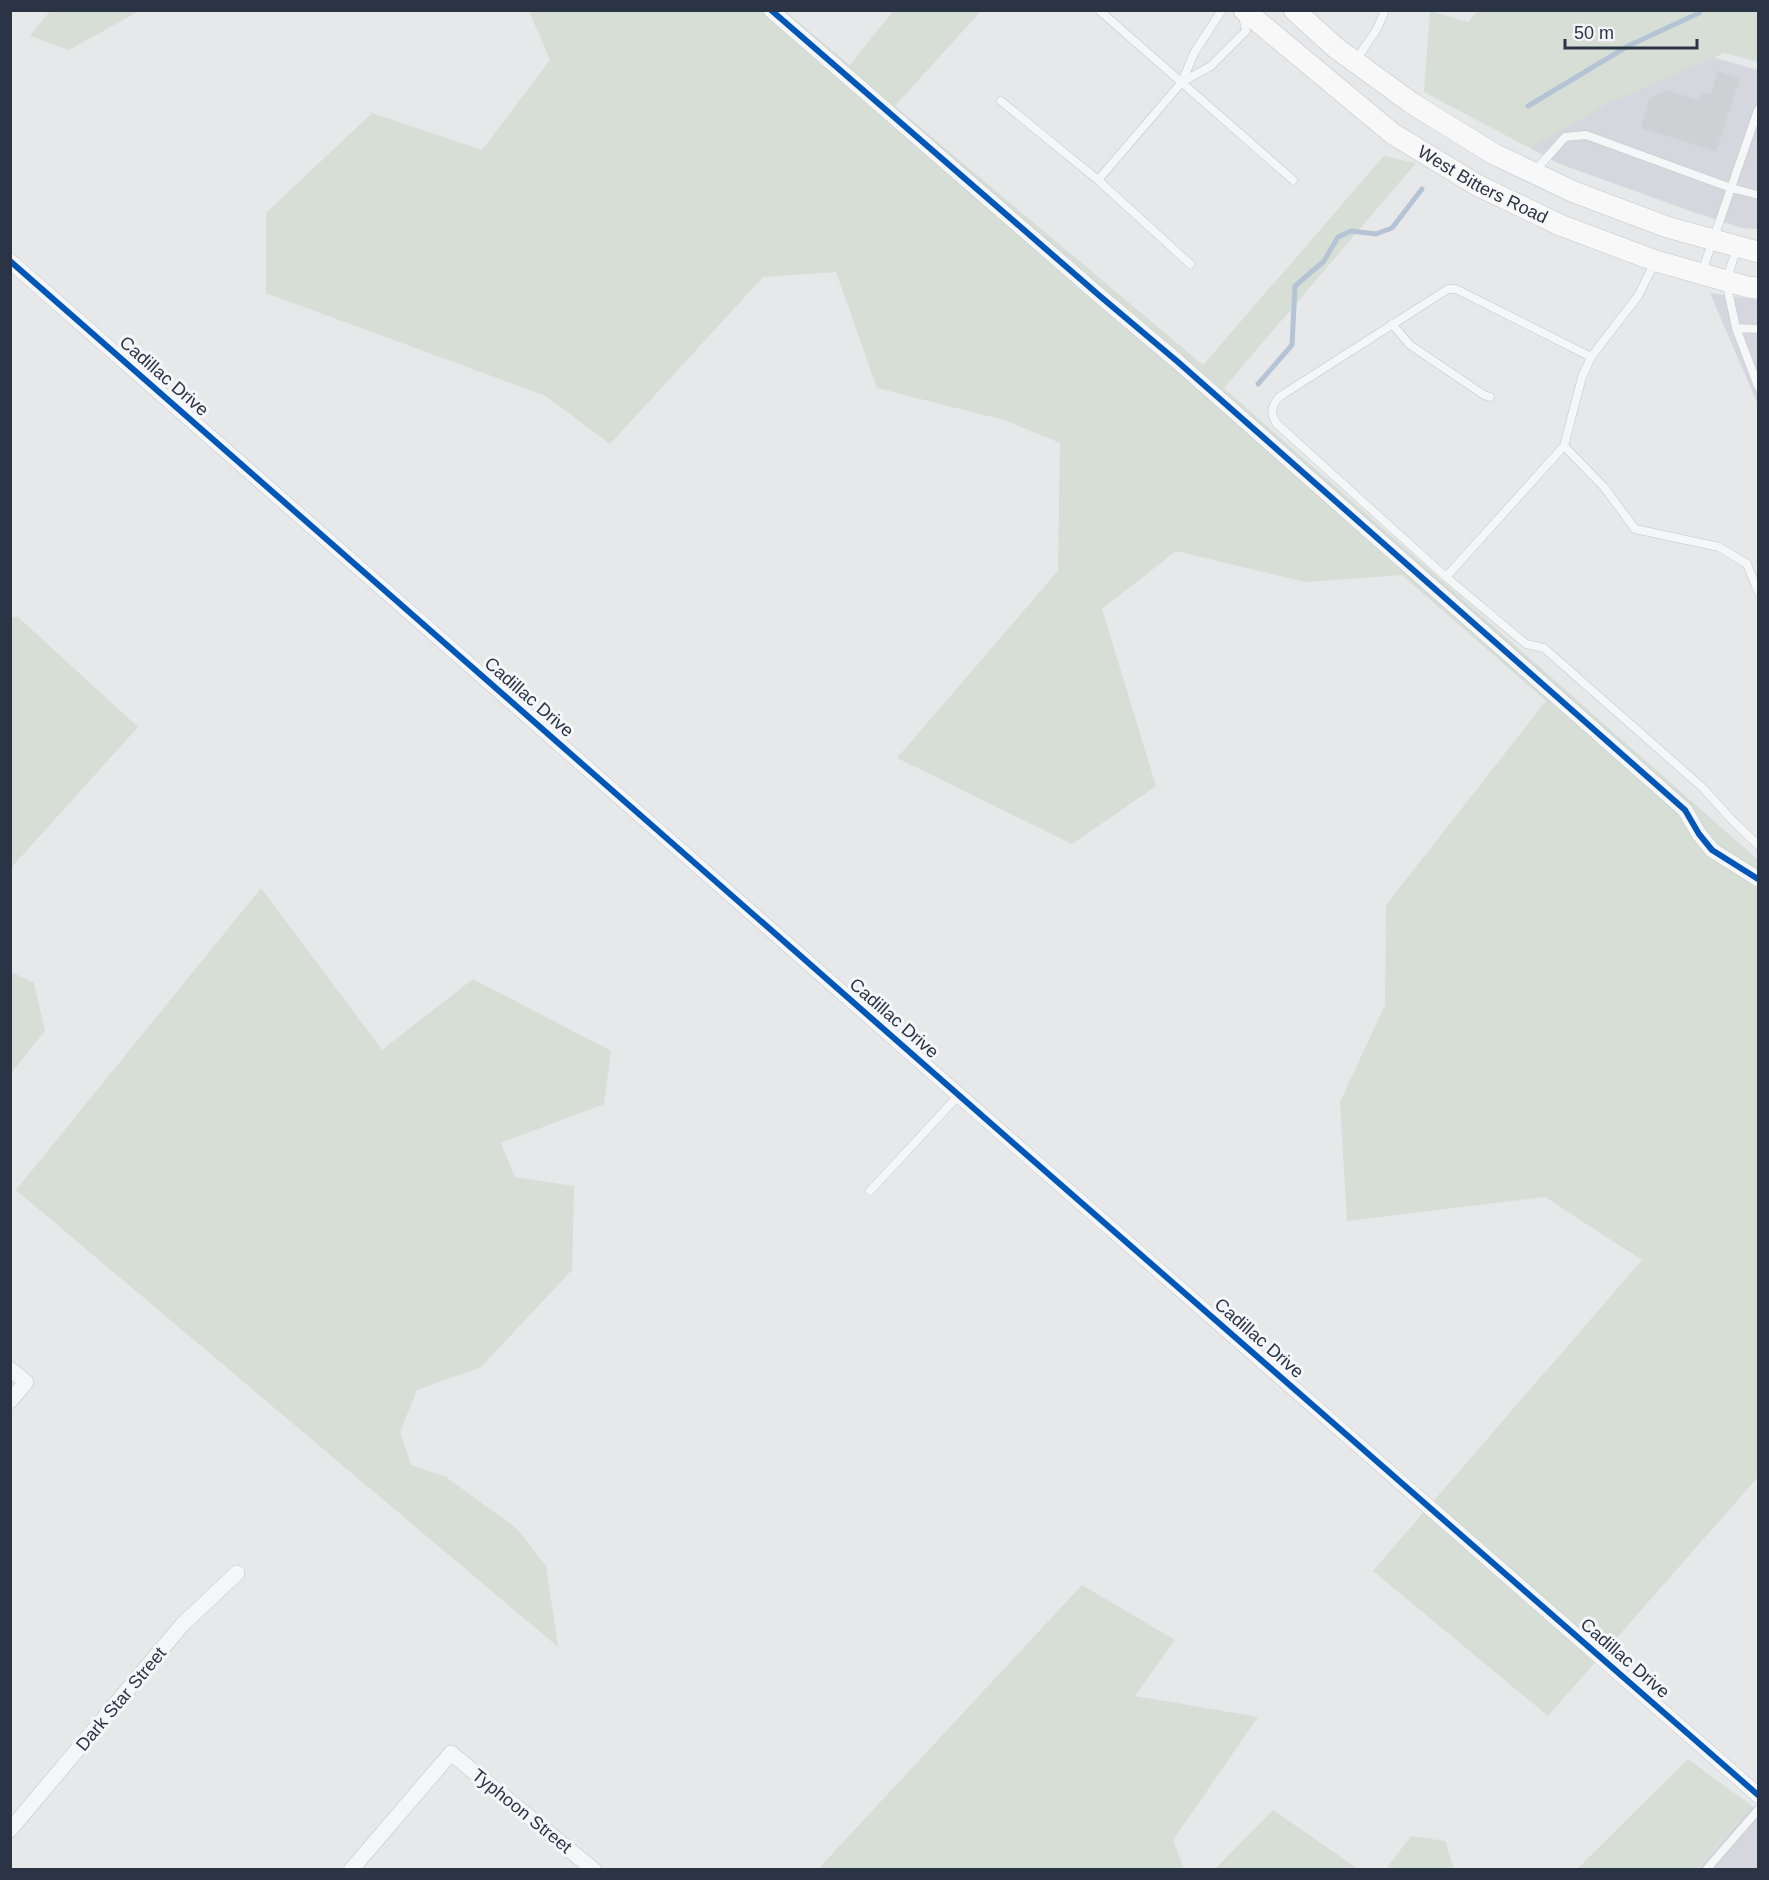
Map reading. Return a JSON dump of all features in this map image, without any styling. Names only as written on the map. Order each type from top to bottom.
[{"type":"main road","name":"West Bitters Road","points":[[1243,10],[1384,127],[1477,185],[1560,225],[1656,261],[1758,288]]},
{"type":"main road","name":"West Bitters Road","points":[[1294,10],[1336,48],[1413,104],[1494,154],[1594,200],[1667,227],[1758,252]]},
{"type":"street","points":[[771,10],[1178,362],[1685,810],[1699,834],[1713,850],[1758,879]]},
{"type":"street","name":"Cadillac Drive","points":[[10,261],[1758,1795]]},
{"type":"street","points":[[10,1369],[26,1383],[10,1401]]},
{"type":"street","name":"Dark Star Street","points":[[10,1830],[182,1625],[237,1573]]},
{"type":"street","name":"Typhoon Street","points":[[351,1869],[451,1753],[594,1869]]},
{"type":"lane","points":[[1099,10],[1293,180]]},
{"type":"lane","points":[[1098,180],[1182,82],[1194,53],[1222,10]]},
{"type":"lane","points":[[1182,82],[1211,66],[1246,31],[1243,10]]},
{"type":"lane","points":[[1355,61],[1377,29],[1385,10]]},
{"type":"lane","points":[[1001,101],[1098,180],[1190,264]]},
{"type":"lane","points":[[1701,274],[1758,110]]},
{"type":"lane","points":[[1533,172],[1566,137],[1586,135],[1731,188],[1758,195]]},
{"type":"lane","points":[[1737,247],[1726,280],[1736,328],[1758,386]]},
{"type":"lane","points":[[1446,577],[1564,446],[1582,377],[1591,357],[1638,296],[1656,261]]},
{"type":"lane","points":[[1591,357],[1456,289],[1448,289],[1279,397],[1272,408],[1271,416],[1277,424],[1446,577],[1526,644],[1544,648],[1703,788],[1758,845]]},
{"type":"lane","points":[[1392,324],[1410,345],[1490,397]]},
{"type":"lane","points":[[1736,328],[1758,329]]},
{"type":"lane","points":[[1564,446],[1604,487],[1635,529],[1719,547],[1747,564],[1758,591]]},
{"type":"lane","points":[[870,1191],[959,1095]]},
{"type":"lane","points":[[1706,1869],[1758,1810]]},
{"type":"shaded area","points":[[50,11],[139,11],[69,50],[30,36]]},
{"type":"shaded area","points":[[529,11],[785,11],[850,65],[893,11],[981,11],[895,106],[1203,365],[1384,156],[1416,163],[1224,388],[1758,860],[1758,1477],[1548,1716],[1373,1571],[1642,1260],[1545,1197],[1347,1221],[1340,1102],[1385,1005],[1386,905],[1546,701],[1402,575],[1306,582],[1176,551],[1102,609],[1156,786],[1072,844],[897,758],[1058,571],[1060,443],[1004,420],[877,388],[836,272],[763,277],[610,444],[546,396],[266,293],[266,213],[372,113],[482,150],[550,60]]},
{"type":"shaded area","points":[[1430,11],[1468,22],[1478,11],[1758,11],[1758,62],[1724,53],[1607,104],[1530,148],[1424,92]]},
{"type":"shaded area","points":[[1684,49],[1758,70],[1758,229],[1742,228],[1696,213],[1557,163],[1530,148]]},
{"type":"shaded area","points":[[1710,293],[1758,300],[1758,405]]},
{"type":"shaded area","points":[[11,617],[18,617],[138,727],[11,868]]},
{"type":"shaded area","points":[[261,888],[382,1050],[473,979],[611,1051],[604,1104],[501,1143],[515,1177],[574,1186],[572,1270],[481,1367],[417,1390],[400,1432],[411,1465],[446,1477],[517,1529],[546,1566],[558,1647],[16,1190]]},
{"type":"shaded area","points":[[11,972],[34,983],[45,1031],[11,1073]]},
{"type":"shaded area","points":[[1082,1585],[1175,1640],[1135,1696],[1258,1717],[1173,1840],[1184,1869],[821,1870],[819,1868]]},
{"type":"shaded area","points":[[1688,1759],[1752,1806],[1697,1869],[1577,1869]]},
{"type":"shaded area","points":[[1752,1806],[1758,1813],[1758,1869],[1697,1870]]},
{"type":"shaded area","points":[[1273,1810],[1358,1869],[1215,1869]]},
{"type":"shaded area","points":[[1411,1836],[1445,1841],[1454,1869],[1386,1869]]},
{"type":"building","points":[[1718,71],[1740,78],[1716,151],[1641,128],[1649,99],[1666,90],[1699,100],[1702,92],[1711,94]]},
{"type":"waterway","points":[[1528,106],[1628,46],[1699,13],[1701,10]]},
{"type":"waterway","points":[[1258,384],[1292,345],[1295,286],[1324,261],[1338,237],[1351,231],[1376,234],[1392,228],[1422,189]]},
{"type":"cycle path","points":[[771,10],[1178,362],[1685,810],[1699,834],[1712,850],[1758,879]]},
{"type":"cycle path","points":[[10,261],[1758,1795]]}]
